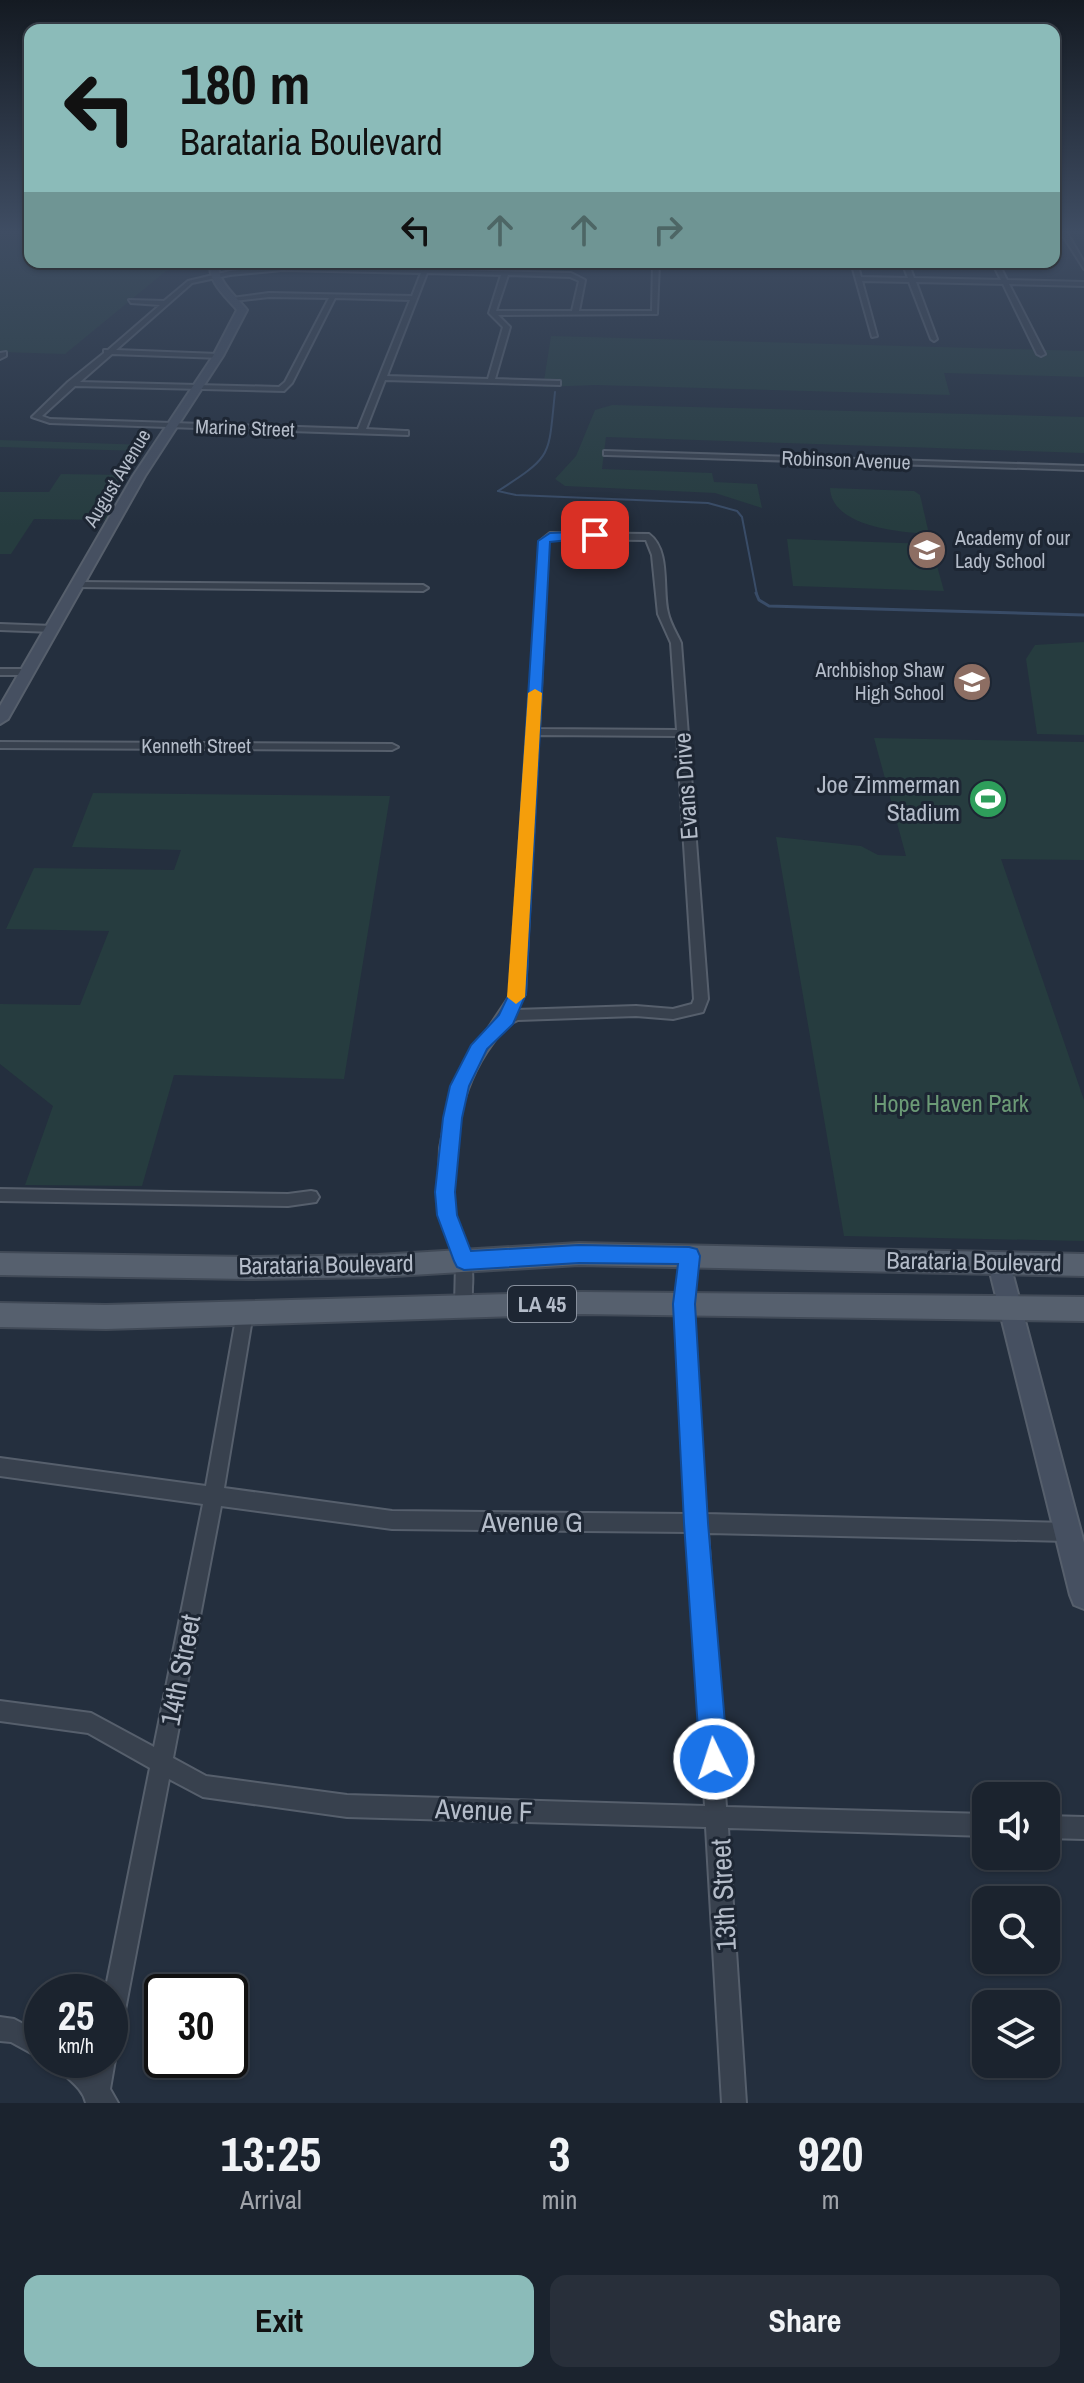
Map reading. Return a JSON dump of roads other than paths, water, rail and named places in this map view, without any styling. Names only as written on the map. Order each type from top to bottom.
[{"type":"main road","name":"Barataria Boulevard","points":[[0,1264],[248,1268],[579,1254],[1084,1265]]},
{"type":"main road","name":"Barataria Boulevard","points":[[0,1315],[106,1317],[463,1306],[684,1304],[1084,1309]]},
{"type":"street","points":[[71,384],[134,329]]},
{"type":"street","name":"August Avenue","points":[[0,719],[139,476],[218,356],[232,329]]},
{"type":"street","points":[[71,384],[281,389],[288,383],[316,329]]},
{"type":"street","points":[[361,431],[402,329]]},
{"type":"street","points":[[491,381],[506,329]]},
{"type":"street","points":[[872,329],[874,336]]},
{"type":"street","points":[[930,329],[934,339]]},
{"type":"street","points":[[1028,329],[1041,354]]},
{"type":"street","points":[[107,352],[218,356]]},
{"type":"street","points":[[383,378],[557,383]]},
{"type":"street","name":"Marine Street","points":[[71,384],[37,413],[37,419],[405,433]]},
{"type":"street","name":"Robinson Avenue","points":[[607,453],[1084,468]]},
{"type":"street","name":"Evans Drive","points":[[507,1019],[517,1015],[606,1012],[673,1014],[698,1008],[701,999],[676,643],[663,614],[654,542],[643,536],[546,537],[532,732]]},
{"type":"street","points":[[78,585],[423,588]]},
{"type":"street","points":[[0,627],[53,629]]},
{"type":"street","points":[[0,672],[27,672]]},
{"type":"street","points":[[463,1306],[464,1261],[447,1215],[445,1192],[453,1118],[460,1086],[480,1045],[507,1019],[518,994],[532,732],[683,733]]},
{"type":"street","name":"Kenneth Street","points":[[0,745],[392,747]]},
{"type":"street","points":[[0,1195],[288,1200],[311,1197]]},
{"type":"street","name":"13th Street","points":[[689,1256],[684,1304],[696,1523],[719,1817],[734,2103]]},
{"type":"street","points":[[999,1264],[1084,1595]]},
{"type":"street","name":"14th Street","points":[[120,1974],[214,1495],[245,1313]]},
{"type":"street","name":"Avenue G","points":[[0,1467],[392,1520],[696,1523],[1067,1532]]},
{"type":"street","name":"Avenue F","points":[[0,1711],[91,1723],[203,1786],[347,1806],[972,1825]]},
{"type":"street","points":[[1060,1827],[1084,1828]]},
{"type":"street","points":[[0,2029],[24,2037]]},
{"type":"street","points":[[83,2078],[99,2100]]},
{"type":"street","points":[[99,2100],[101,2078]]},
{"type":"waterway","points":[[555,392],[545,452],[530,469],[498,491],[516,495],[708,503],[737,511],[742,517],[757,595]]},
{"type":"waterway","points":[[756,593],[759,600],[769,606],[1084,615]]},
{"type":"place","name":"Academy of our Lady School","points":[[927,550]]},
{"type":"place","name":"Archbishop Shaw High School","points":[[972,682]]},
{"type":"place","name":"Joe Zimmerman Stadium","points":[[988,799]]},
{"type":"park label","name":"Hope Haven Park","points":[[951,1104]]}]
